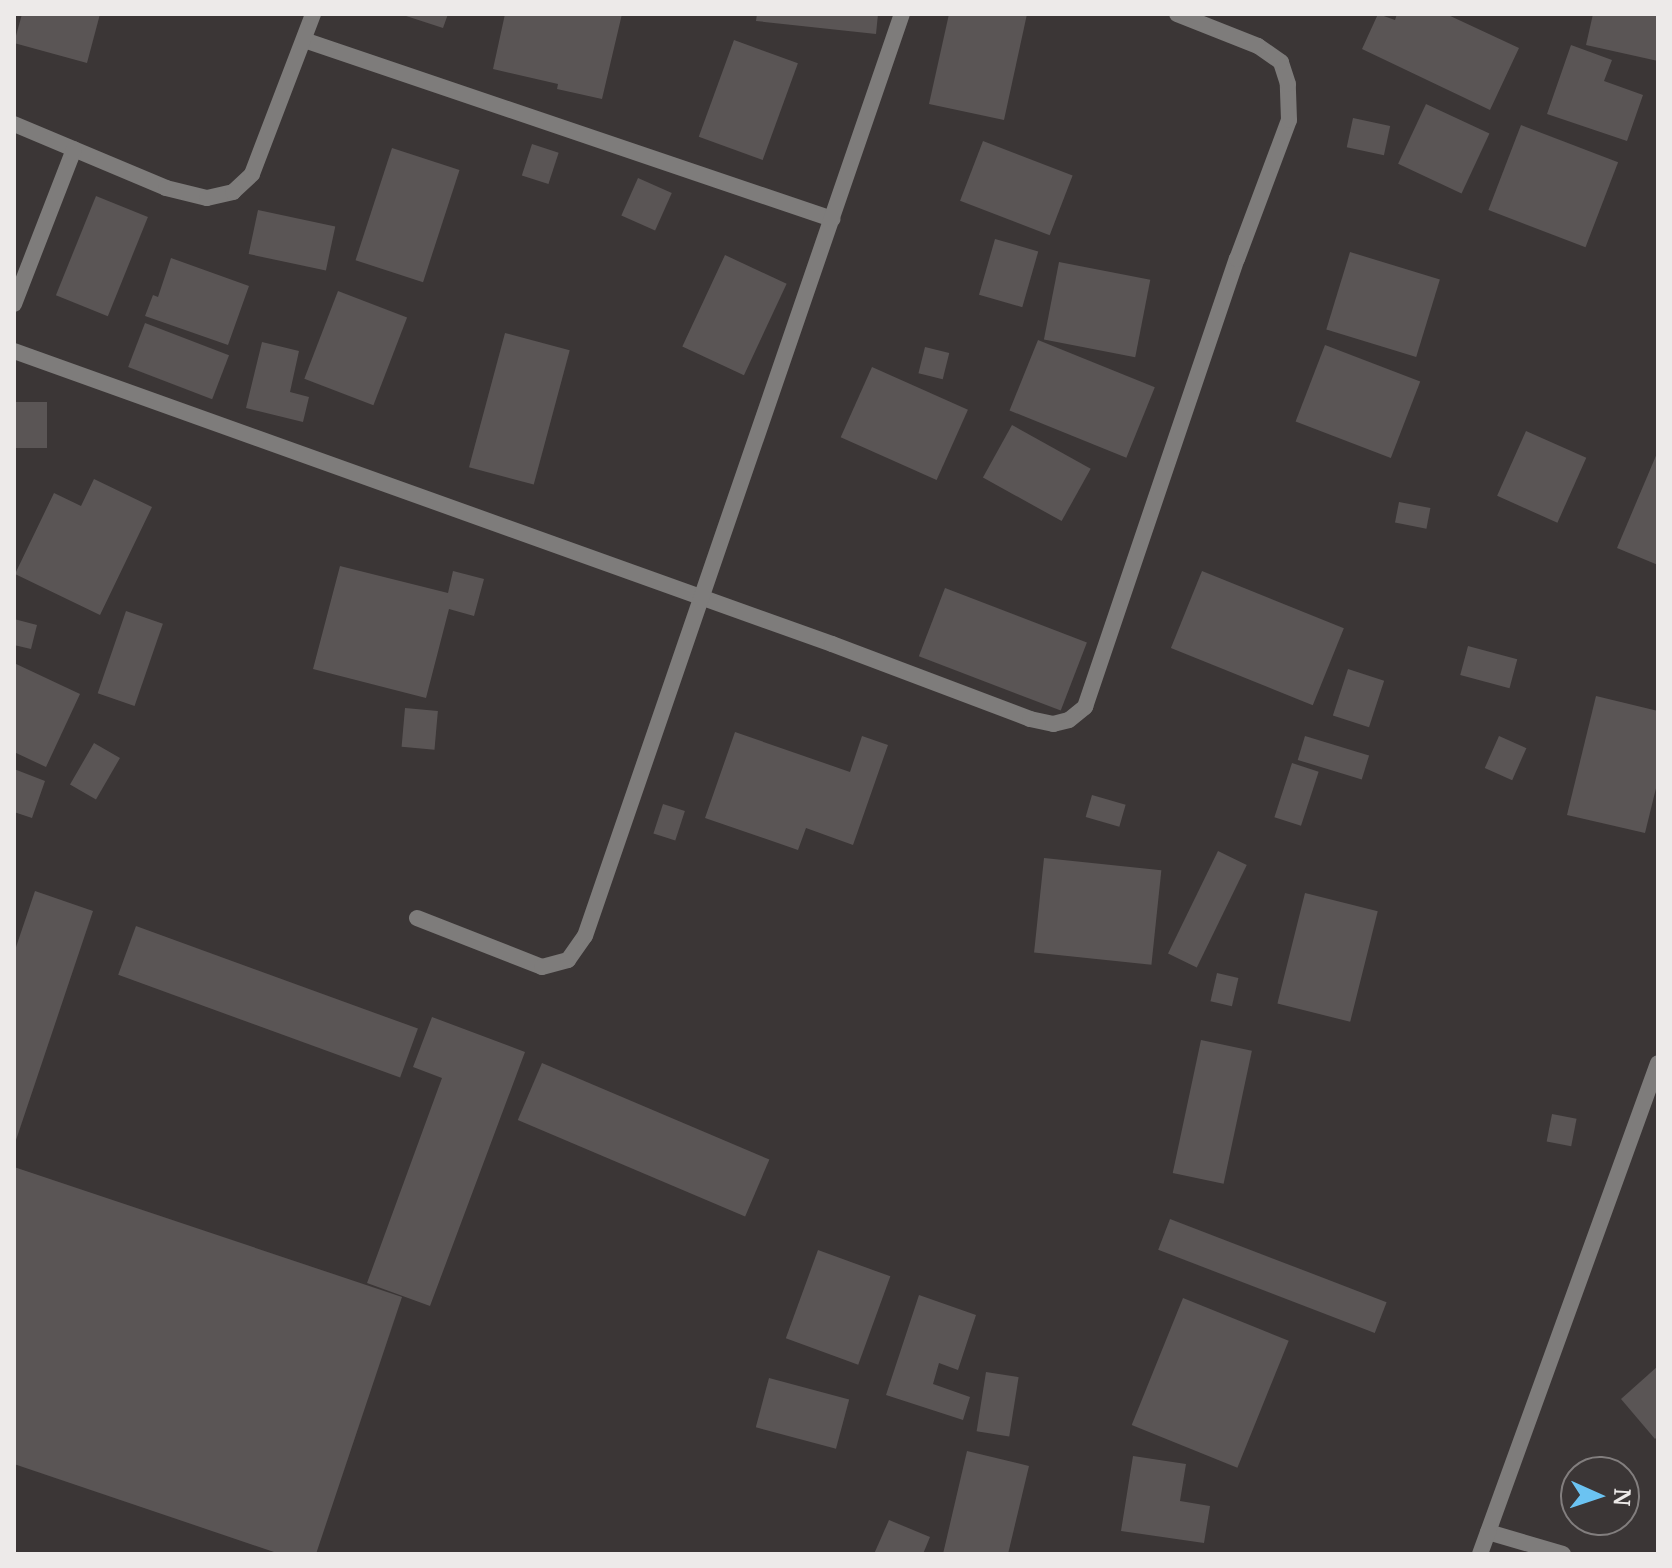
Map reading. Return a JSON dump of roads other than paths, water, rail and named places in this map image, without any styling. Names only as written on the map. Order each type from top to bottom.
[{"type":"street","points":[[14,124],[166,188],[207,198],[233,192],[252,174],[313,14]]},
{"type":"street","points":[[417,918],[542,967],[568,960],[585,936],[902,14]]},
{"type":"street","points":[[14,351],[703,598],[1030,719],[1053,724],[1069,720],[1085,707],[1237,259],[1289,120],[1288,84],[1281,62],[1258,46],[1177,14]]},
{"type":"street","points":[[304,40],[832,219]]},
{"type":"street","points":[[14,304],[74,149]]},
{"type":"street","points":[[1480,1554],[1658,1063]]},
{"type":"street","points":[[1488,1532],[1563,1554]]}]
